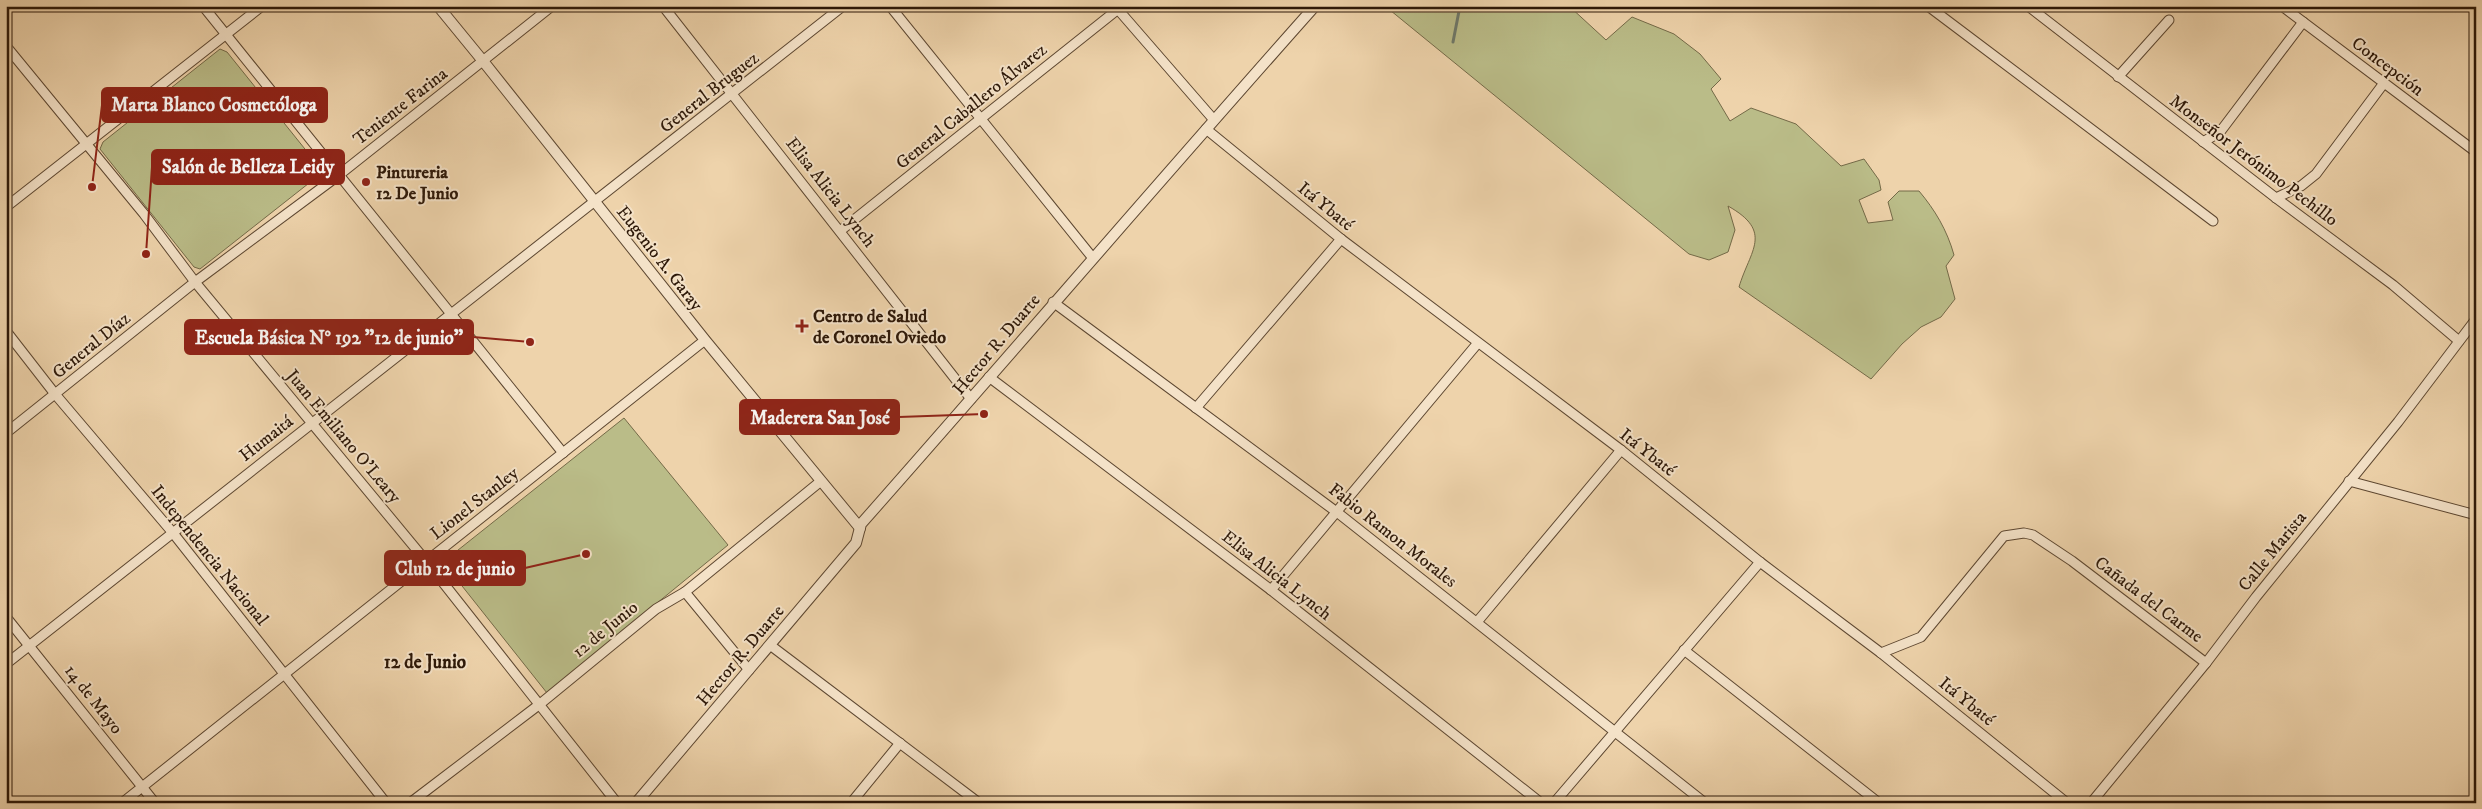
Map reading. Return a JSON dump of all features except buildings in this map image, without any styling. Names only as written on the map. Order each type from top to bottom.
[{"type":"street","points":[[203,6],[563,453]]},
{"type":"street","points":[[6,207],[262,6]]},
{"type":"street","name":"Eugenio A. Garay","points":[[438,6],[705,340],[860,528]]},
{"type":"street","name":"Teniente Farina","points":[[195,282],[339,175],[552,6]]},
{"type":"street","name":"Elisa Alicia Lynch","points":[[663,6],[971,399]]},
{"type":"street","name":"General Bruguez","points":[[595,202],[843,6]]},
{"type":"street","points":[[890,6],[1092,257]]},
{"type":"street","name":"Hector R. Duarte","points":[[640,802],[856,543],[860,524],[971,399],[1092,257],[1315,6]]},
{"type":"street","points":[[1928,6],[2213,221]]},
{"type":"street","name":"Monseñor Jerónimo Pechillo","points":[[2028,6],[2276,198],[2393,285],[2458,340]]},
{"type":"street","name":"Concepción","points":[[2282,6],[2476,152]]},
{"type":"street","points":[[1118,8],[1214,120]]},
{"type":"street","name":"General Caballero Álvarez","points":[[840,231],[1118,8]]},
{"type":"street","points":[[2118,77],[2169,20]]},
{"type":"street","points":[[2203,142],[2220,132],[2303,22]]},
{"type":"street","name":"Juan Emiliano O'Leary","points":[[6,46],[86,146],[144,214],[195,282],[426,561],[617,803]]},
{"type":"street","points":[[2276,198],[2302,186],[2316,174],[2384,84]]},
{"type":"street","name":"Itá Ybaté","points":[[1206,129],[1341,239],[1477,344],[1621,450],[1760,562],[1881,653],[2067,803]]},
{"type":"street","name":"Humaitá","points":[[6,664],[312,422],[595,202]]},
{"type":"street","points":[[1196,408],[1341,239]]},
{"type":"street","name":"General Díaz","points":[[6,433],[195,282]]},
{"type":"street","name":"Fabio Ramon Morales","points":[[1053,302],[1338,513],[1705,803]]},
{"type":"street","name":"Calle Marista","points":[[2091,803],[2206,663],[2256,597],[2398,422],[2458,340],[2476,319]]},
{"type":"street","name":"Independencia Nacional","points":[[6,331],[55,394],[173,533],[386,803]]},
{"type":"street","name":"Lionel Stanley","points":[[122,803],[286,675],[426,561],[705,340]]},
{"type":"street","points":[[1271,590],[1338,513],[1477,344]]},
{"type":"street","name":"Elisa Alicia Lynch","points":[[989,376],[1271,590],[1541,803]]},
{"type":"street","points":[[1477,622],[1621,450]]},
{"type":"street","name":"12 de Junio","points":[[410,803],[540,704],[656,609],[685,592],[821,481]]},
{"type":"street","points":[[2349,481],[2476,515]]},
{"type":"street","name":"Cañada del Carme","points":[[1881,653],[1921,638],[2004,536],[2024,533],[2033,535],[2072,561],[2206,663]]},
{"type":"street","points":[[1554,803],[1760,562]]},
{"type":"street","points":[[685,592],[749,670]]},
{"type":"street","name":"14 de Mayo","points":[[6,617],[155,803]]},
{"type":"street","points":[[770,645],[979,803]]},
{"type":"street","points":[[1684,650],[1879,803]]},
{"type":"street","points":[[851,803],[900,743]]},
{"type":"green space","points":[[1385,6],[1569,6],[1606,40],[1632,17],[1674,34],[1700,54],[1721,79],[1711,89],[1730,121],[1751,108],[1796,124],[1841,166],[1864,159],[1879,180],[1881,190],[1859,200],[1868,223],[1893,220],[1888,202],[1899,191],[1919,191],[1940,221],[1954,255],[1946,266],[1955,299],[1941,317],[1921,327],[1902,344],[1871,379],[1739,287],[1755,242],[1755,233],[1751,224],[1742,215],[1728,206],[1735,230],[1728,252],[1709,260],[1689,254]]},
{"type":"green space","points":[[220,49],[227,52],[321,169],[318,176],[200,269],[194,267],[100,149],[103,142]]},
{"type":"green space","points":[[624,418],[728,545],[547,693],[443,562]]},
{"type":"waterway","points":[[1453,42],[1460,6]]},
{"type":"place","name":"Pintureria 12 De Junio","points":[[366,182]]},
{"type":"place","name":"Marta Blanco Cosmetóloga","points":[[92,187]]},
{"type":"place","name":"Salón de Belleza Leidy","points":[[146,254]]},
{"type":"place","name":"Centro de Salud de Coronel Oviedo","points":[[802,326]]},
{"type":"place","name":"Escuela Básica N° 192 \"12 de junio\"","points":[[530,342]]},
{"type":"place","name":"Maderera San José","points":[[984,414]]},
{"type":"place","name":"Club 12 de junio","points":[[586,554]]},
{"type":"district","name":"12 de Junio","points":[[425,661]]}]
